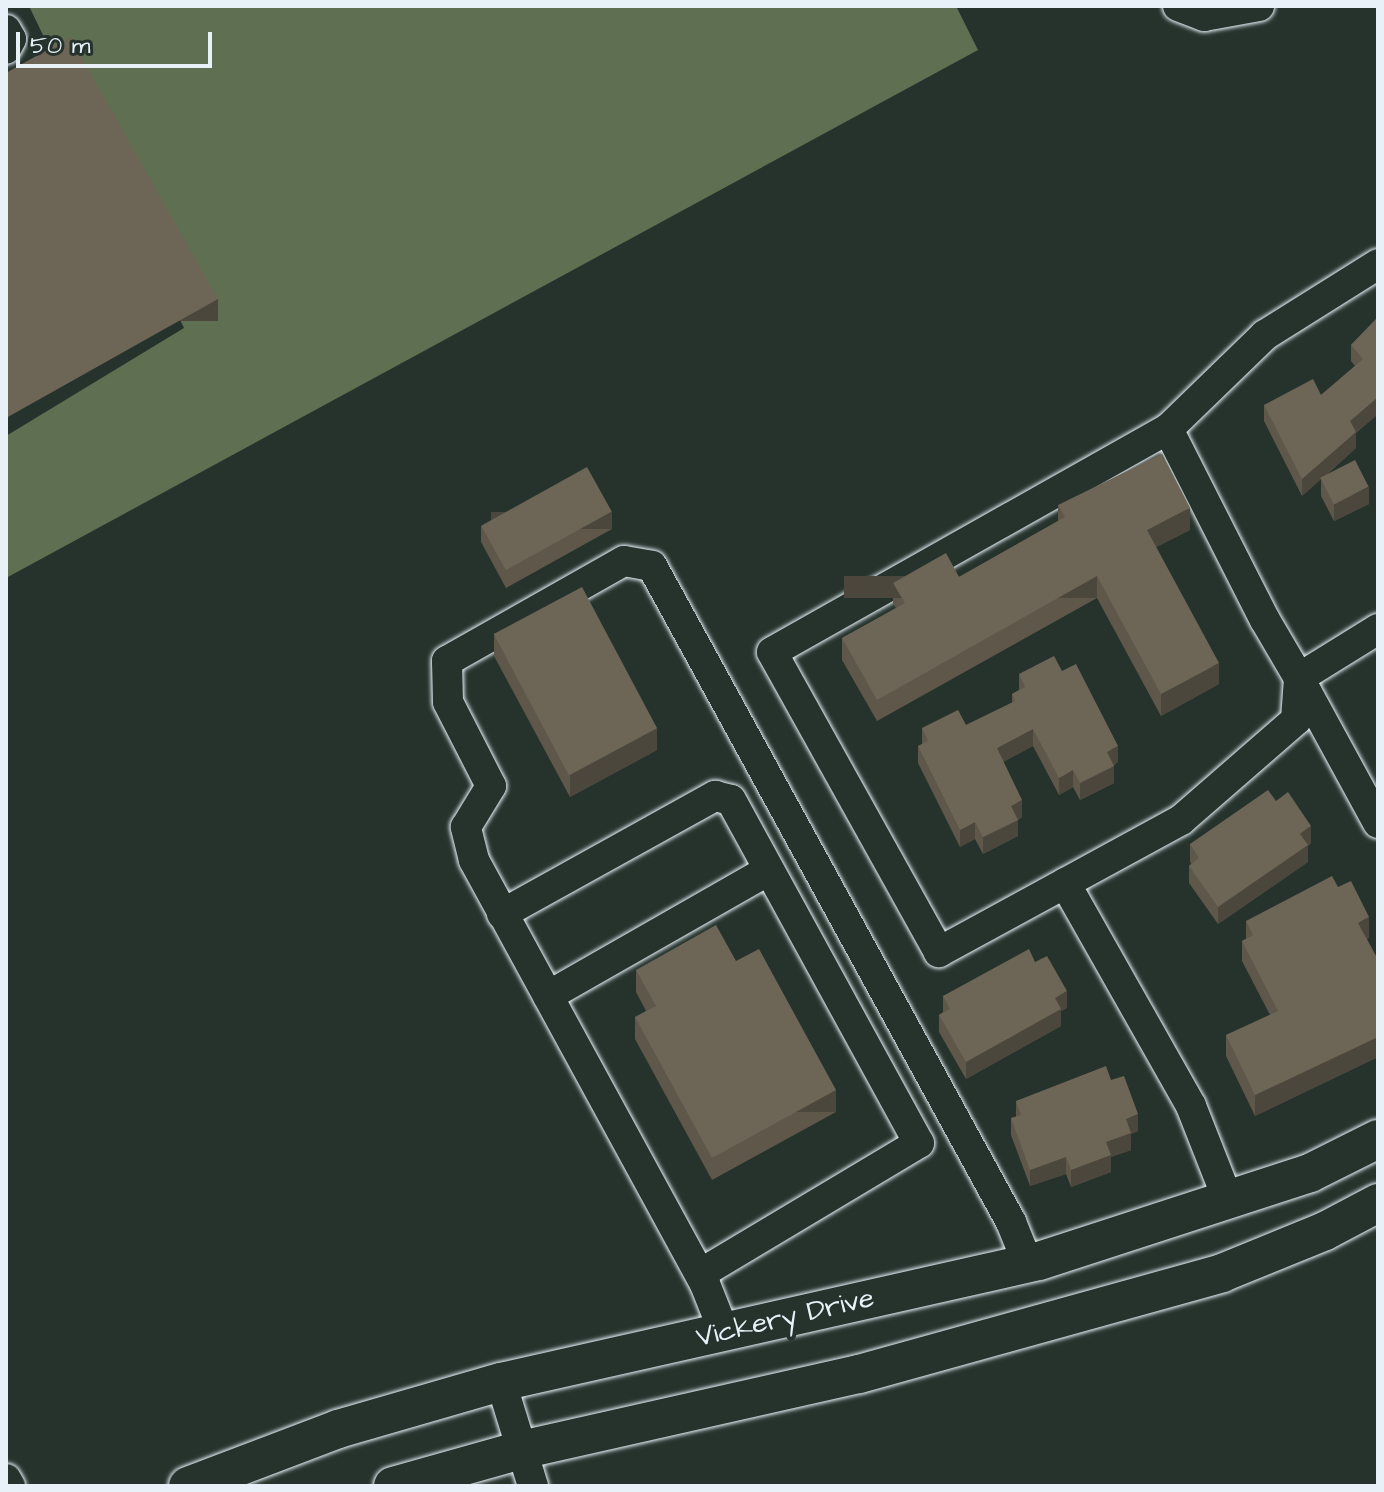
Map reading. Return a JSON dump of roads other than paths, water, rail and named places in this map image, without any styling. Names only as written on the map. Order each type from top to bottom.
[{"type":"main road","name":"Vickery Drive","points":[[188,1486],[338,1429],[501,1382],[1034,1263],[1310,1173],[1378,1139]]},
{"type":"main road","points":[[393,1486],[521,1450],[859,1374],[1052,1317],[1222,1273],[1325,1231],[1378,1203]]},
{"type":"main road","points":[[1034,1263],[1052,1317]]},
{"type":"street","points":[[1178,6],[1204,16],[1259,6]]},
{"type":"street","points":[[6,30],[11,39],[6,49]]},
{"type":"street","points":[[1299,678],[1296,720],[1181,820],[939,952],[772,652],[1168,429],[1265,335],[1378,264]]},
{"type":"street","points":[[1168,429],[1378,823]]},
{"type":"street","points":[[724,1332],[700,1274],[474,860],[466,827],[491,786],[448,702],[447,661],[624,561],[652,566],[1034,1263]]},
{"type":"street","points":[[1299,678],[1378,629]]},
{"type":"street","points":[[502,914],[715,796],[731,800],[919,1143]]},
{"type":"street","points":[[548,996],[769,870]]},
{"type":"street","points":[[1065,883],[1191,1106],[1228,1200]]},
{"type":"street","points":[[700,1274],[957,1122]]},
{"type":"street","points":[[501,1382],[533,1486]]},
{"type":"street","points":[[6,1479],[10,1486]]}]
